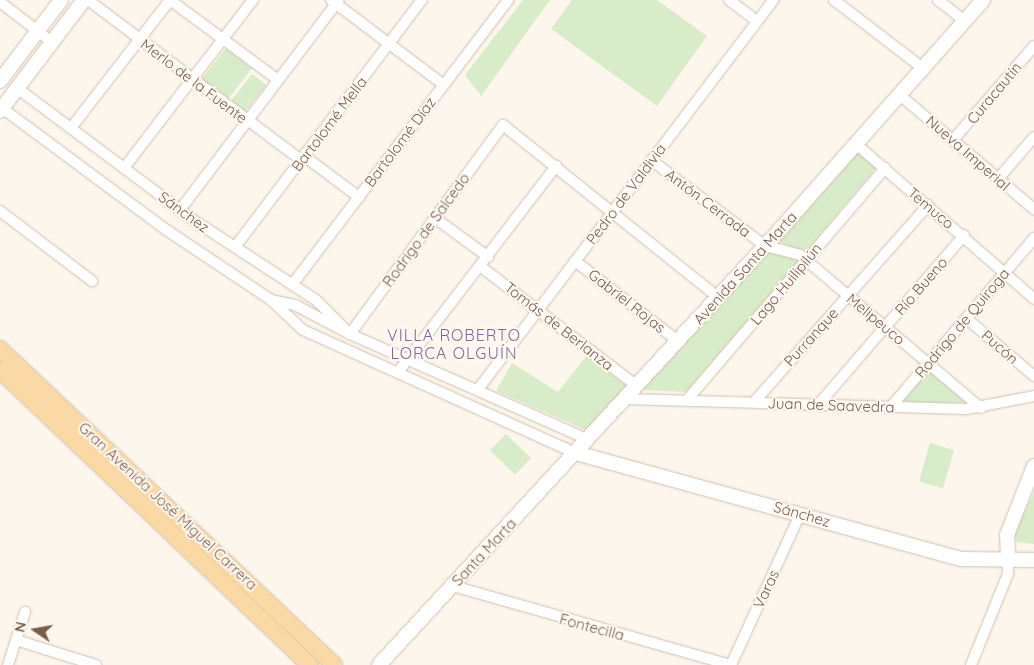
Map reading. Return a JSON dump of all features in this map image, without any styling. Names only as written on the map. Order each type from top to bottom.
[{"type":"main road","name":"Gran Avenida José Miguel Carrera","points":[[0,349],[334,665]]},
{"type":"main road","name":"Gran Avenida José Miguel Carrera","points":[[0,370],[310,665]]},
{"type":"street","points":[[2,76],[61,0]]},
{"type":"street","points":[[1,110],[84,0]]},
{"type":"street","name":"Merlo de la Fuente","points":[[88,0],[247,121],[359,197]]},
{"type":"street","points":[[71,128],[170,0],[278,80]]},
{"type":"street","points":[[124,168],[253,0]]},
{"type":"street","name":"Bartolomé Mella","points":[[235,247],[422,0]]},
{"type":"street","name":"Bartolomé Díaz","points":[[292,285],[508,0]]},
{"type":"street","points":[[729,0],[757,21]]},
{"type":"street","name":"Pedro de Valdivia","points":[[479,388],[773,0]]},
{"type":"street","points":[[834,0],[924,68]]},
{"type":"street","points":[[938,0],[965,21]]},
{"type":"street","points":[[901,96],[983,0]]},
{"type":"street","points":[[180,210],[335,1],[444,85]]},
{"type":"street","points":[[0,2],[52,42]]},
{"type":"street","name":"Curacautín","points":[[953,140],[1034,46]]},
{"type":"street","name":"Sánchez","points":[[18,88],[180,210],[328,309],[350,334]]},
{"type":"street","name":"Nueva Imperial","points":[[901,96],[1034,209]]},
{"type":"street","name":"Avenida Santa Marta","points":[[589,440],[901,96]]},
{"type":"street","name":"Sánchez","points":[[1,110],[165,229],[271,300],[303,330],[576,453],[596,456],[970,561],[1034,560]]},
{"type":"street","name":"Rodrigo de Salcedo","points":[[350,334],[503,125],[556,166]]},
{"type":"street","points":[[998,179],[1034,137]]},
{"type":"street","name":"Temuco","points":[[856,144],[1006,271],[1034,299]]},
{"type":"street","name":"Antón Cerrada","points":[[652,160],[765,246]]},
{"type":"street","points":[[398,372],[406,357],[488,256],[556,166],[718,297]]},
{"type":"street","name":"Lago Huilipilún","points":[[687,400],[885,168]]},
{"type":"street","name":"Purranque","points":[[754,402],[928,205]]},
{"type":"street","points":[[0,211],[92,281]]},
{"type":"street","points":[[435,218],[488,256]]},
{"type":"street","name":"Río Bueno","points":[[818,405],[964,236]]},
{"type":"street","name":"Rodrigo de Quiroga","points":[[890,408],[1034,238]]},
{"type":"street","name":"Melipeuco","points":[[765,246],[806,260],[981,408]]},
{"type":"street","name":"Gabriel Rojas","points":[[575,261],[678,341]]},
{"type":"street","name":"Tomás de Berlanza","points":[[480,266],[539,308],[637,386]]},
{"type":"street","name":"Sánchez","points":[[271,300],[295,305],[350,334],[479,388],[589,440]]},
{"type":"street","name":"Pucón","points":[[966,318],[1034,376]]},
{"type":"street","name":"Juan de Saavedra","points":[[626,399],[890,408],[981,408],[1034,396]]},
{"type":"street","points":[[589,440],[596,456]]},
{"type":"street","name":"Santa Marta","points":[[380,665],[589,440]]},
{"type":"street","points":[[971,665],[1008,574],[1006,535],[1034,466]]},
{"type":"street","name":"Varas","points":[[731,665],[800,514]]},
{"type":"street","name":"Fontecilla","points":[[453,586],[731,665]]},
{"type":"street","points":[[8,665],[25,612]]},
{"type":"street","points":[[16,640],[82,663],[96,665]]},
{"type":"green space","points":[[523,0],[550,0],[481,96],[465,75]]},
{"type":"green space","points":[[572,0],[657,0],[707,36],[657,106],[551,29]]},
{"type":"green space","points":[[226,48],[252,68],[227,100],[201,80]]},
{"type":"green space","points":[[252,74],[266,85],[245,112],[231,101]]},
{"type":"green space","points":[[859,151],[877,167],[805,253],[777,241]]},
{"type":"green space","points":[[766,248],[799,261],[686,392],[641,390]]},
{"type":"green space","points":[[587,355],[627,386],[586,430],[496,391],[512,363],[558,392]]},
{"type":"green space","points":[[928,370],[968,402],[898,404]]},
{"type":"green space","points":[[506,434],[531,458],[515,475],[490,451]]},
{"type":"green space","points":[[930,443],[954,450],[943,488],[919,481]]},
{"type":"green space","points":[[1034,492],[1034,544],[1017,542],[1014,534]]},
{"type":"district","name":"VILLA ROBERTO LORCA OLGUÍN","points":[[454,344]]}]
